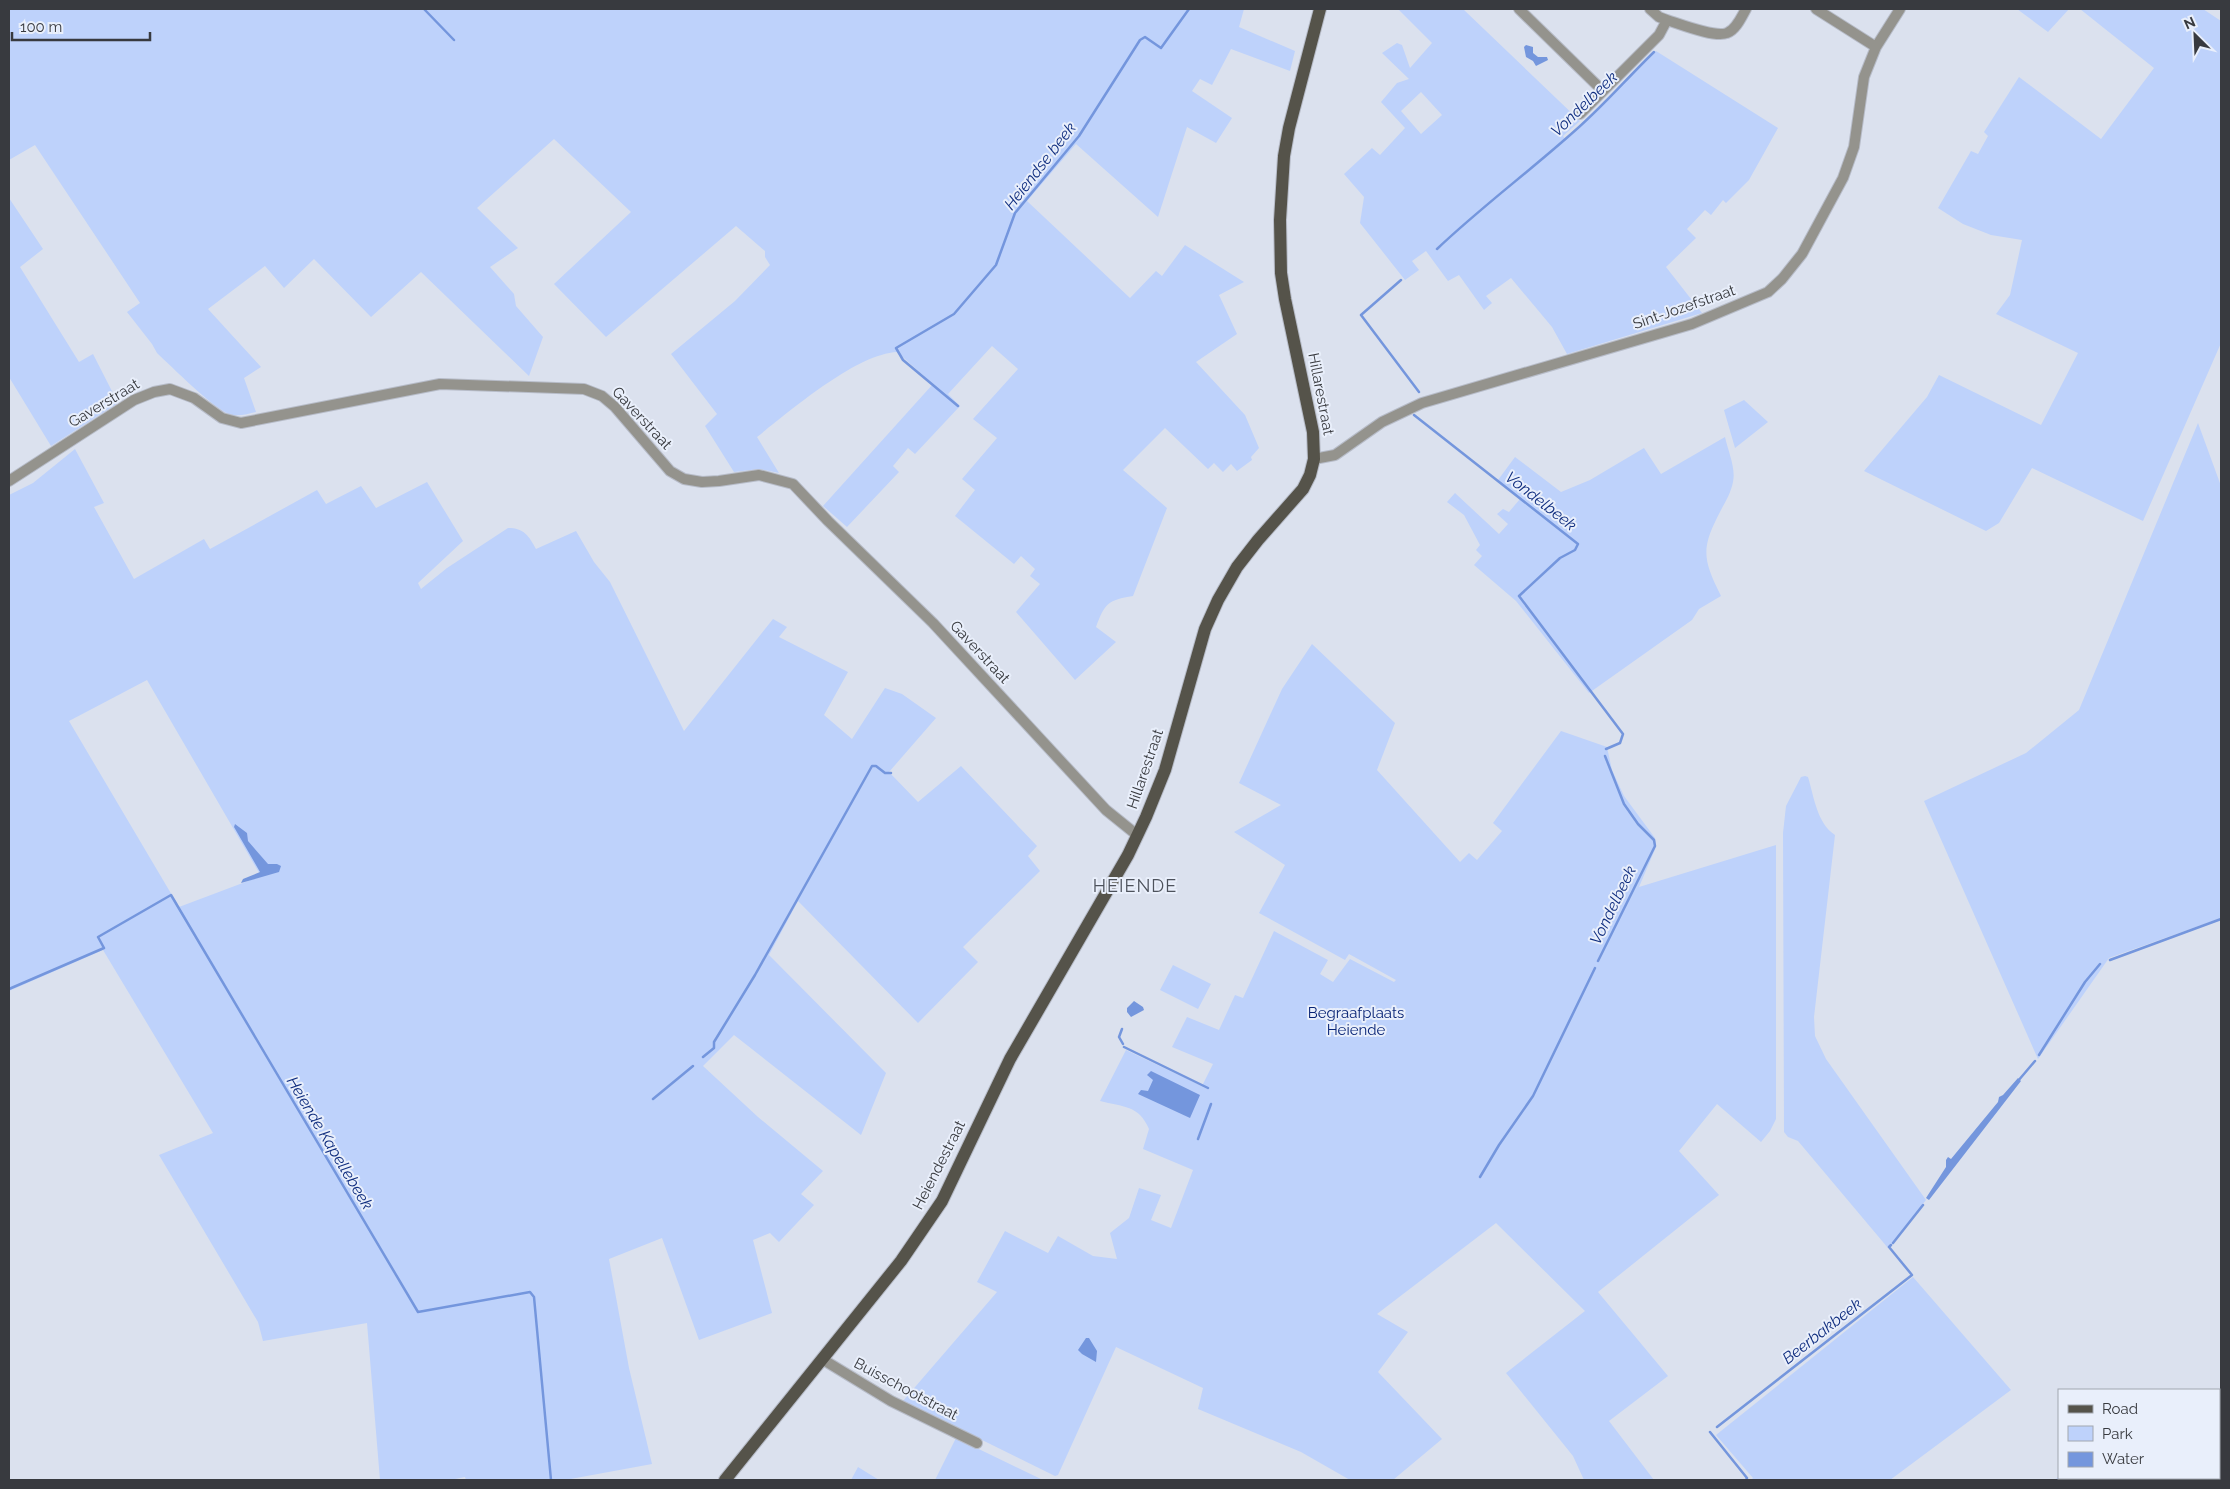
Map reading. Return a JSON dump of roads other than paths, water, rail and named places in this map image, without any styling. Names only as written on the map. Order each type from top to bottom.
[{"type":"main road","name":"Hillarestraat","points":[[1137,835],[1164,770],[1198,651],[1218,600],[1237,567],[1303,488],[1310,475],[1314,459],[1313,432],[1283,282],[1280,220],[1284,156],[1289,128],[1320,9]]},
{"type":"main road","name":"Heiendestraat","points":[[725,1480],[901,1261],[942,1201],[1010,1059],[1137,835]]},
{"type":"street","points":[[1519,9],[1603,91]]},
{"type":"street","points":[[1650,9],[1667,20],[1716,34],[1727,34],[1734,28],[1746,9]]},
{"type":"street","points":[[1816,9],[1876,47]]},
{"type":"street","name":"Sint-Jozefstraat","points":[[1314,459],[1335,455],[1382,422],[1422,403],[1692,324],[1768,292],[1782,279],[1802,254],[1843,178],[1854,148],[1864,77],[1876,47],[1900,9]]},
{"type":"street","points":[[1580,114],[1659,35],[1667,20]]},
{"type":"street","name":"Gaverstraat","points":[[9,481],[134,400],[154,392],[170,389],[194,398],[222,418],[241,423],[440,384],[584,389],[608,400],[670,471],[684,479],[702,482],[759,476],[793,484],[828,521],[933,623],[1106,810],[1137,835]]},
{"type":"street","name":"Buisschootstraat","points":[[822,1359],[891,1401],[978,1443]]},
{"type":"water","points":[[1526,45],[1533,47],[1533,53],[1538,57],[1547,57],[1548,60],[1536,66],[1533,61],[1526,57],[1524,47]]},
{"type":"water","points":[[235,824],[247,833],[248,841],[268,864],[281,866],[279,872],[241,883],[243,879],[260,872],[234,827]]},
{"type":"water","points":[[1134,1001],[1143,1007],[1144,1010],[1131,1017],[1127,1012],[1127,1008]]},
{"type":"water","points":[[1151,1071],[1200,1095],[1190,1118],[1138,1094],[1141,1090],[1148,1091],[1153,1080],[1147,1075]]},
{"type":"water","points":[[2018,1078],[2021,1081],[1929,1200],[1926,1198],[1946,1167],[1948,1157],[1951,1159],[1998,1102],[1999,1097]]},
{"type":"water","points":[[1086,1338],[1089,1338],[1097,1351],[1096,1362],[1078,1350]]},
{"type":"waterway","points":[[424,9],[454,40]]},
{"type":"waterway","name":"Heiendse beek","points":[[958,406],[903,360],[896,348],[954,314],[996,265],[1015,213],[1079,136],[1140,40],[1145,37],[1161,48],[1189,9]]},
{"type":"waterway","name":"Vondelbeek","points":[[1437,249],[1581,125],[1654,52]]},
{"type":"waterway","points":[[1401,280],[1361,315],[1419,392]]},
{"type":"waterway","name":"Vondelbeek","points":[[1414,415],[1578,544],[1575,550],[1560,558],[1519,596],[1623,734],[1620,743],[1606,749]]},
{"type":"waterway","name":"Vondelbeek","points":[[1598,961],[1655,846],[1654,840],[1638,824],[1624,804],[1605,756]]},
{"type":"waterway","points":[[703,1057],[714,1048],[714,1042],[755,975],[872,766],[876,766],[885,773],[891,773]]},
{"type":"waterway","name":"Heiende Kapellebeek","points":[[9,989],[104,948],[98,937],[171,895],[418,1312],[530,1292],[534,1297],[551,1480]]},
{"type":"waterway","name":"Beerbakbeek","points":[[2110,960],[2221,919]]},
{"type":"waterway","name":"Beerbakbeek","points":[[2039,1055],[2085,982],[2100,964]]},
{"type":"waterway","points":[[1480,1177],[1499,1145],[1533,1096],[1595,968]]},
{"type":"waterway","points":[[1122,1029],[1119,1037],[1123,1044]]},
{"type":"waterway","points":[[1124,1047],[1208,1088]]},
{"type":"waterway","name":"Beerbakbeek","points":[[2018,1081],[2035,1061]]},
{"type":"waterway","points":[[653,1099],[693,1066]]},
{"type":"waterway","points":[[1198,1139],[1211,1104]]},
{"type":"waterway","name":"Beerbakbeek","points":[[1893,1243],[1923,1205]]},
{"type":"waterway","name":"Beerbakbeek","points":[[1717,1427],[1912,1275],[1889,1247],[1891,1245]]},
{"type":"waterway","name":"Beerbakbeek","points":[[1710,1432],[1747,1478],[1746,1480]]},
{"type":"district","name":"HEIENDE","points":[[1135,885]]},
{"type":"park label","name":"Begraafplaats Heiende","points":[[1356,1022]]}]
